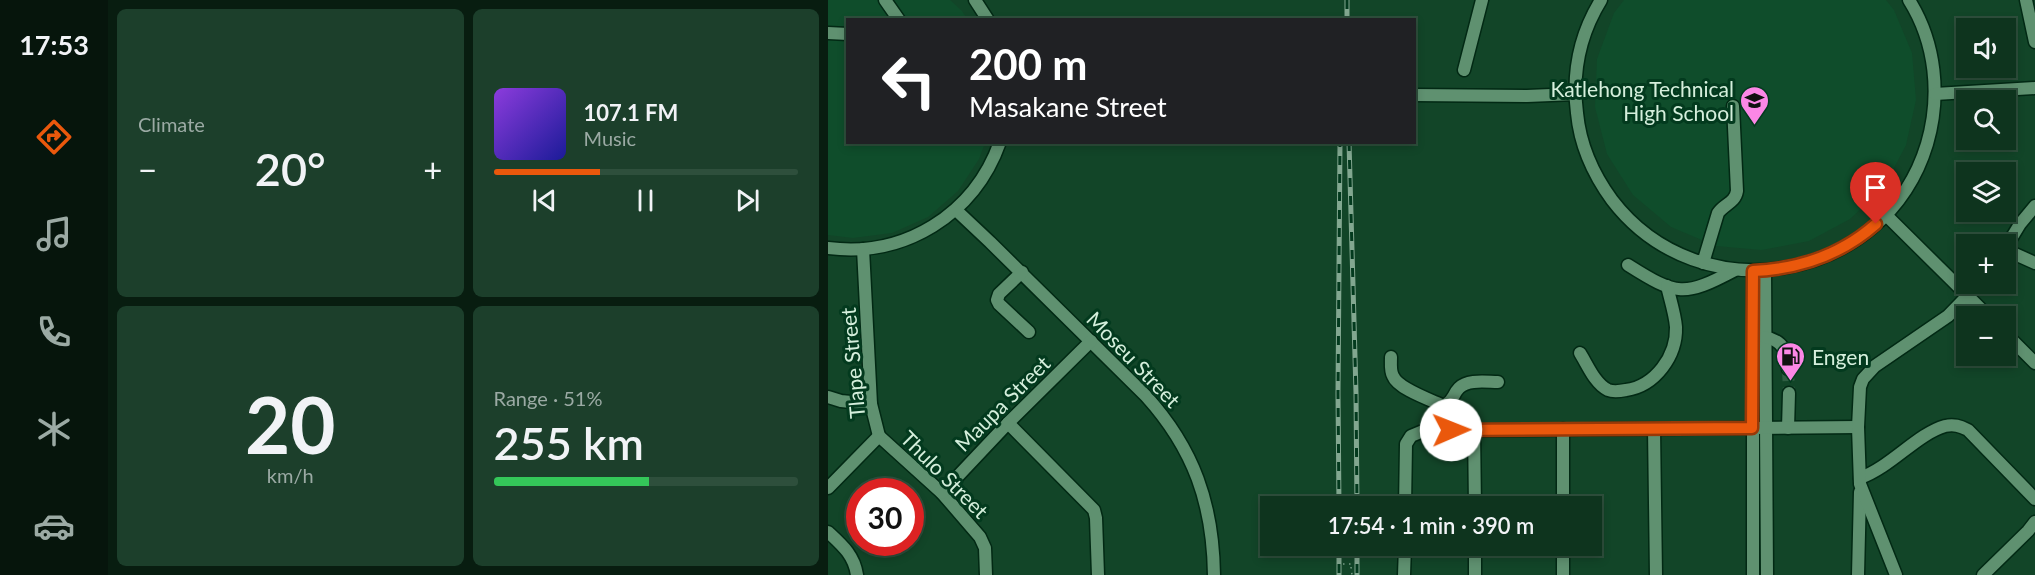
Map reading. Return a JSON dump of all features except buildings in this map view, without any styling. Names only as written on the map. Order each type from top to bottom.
[{"type":"street","points":[[885,0],[898,18]]},
{"type":"street","points":[[975,0],[987,18]]},
{"type":"street","points":[[1601,0],[1583,38],[1577,66],[1575,94],[1578,126],[1587,157],[1602,186],[1615,204],[1646,234],[1673,251],[1703,263],[1735,270],[1759,271],[1792,267],[1843,248],[1866,233],[1886,215],[1906,189],[1922,159],[1932,127],[1935,94],[1933,65],[1927,37],[1909,0]]},
{"type":"street","points":[[2026,0],[2035,42]]},
{"type":"street","points":[[1464,70],[1477,1]]},
{"type":"street","points":[[828,33],[846,34]]},
{"type":"street","points":[[1935,94],[2035,88]]},
{"type":"street","points":[[1416,96],[1575,94]]},
{"type":"street","points":[[1703,263],[1718,213],[1721,208],[1733,201],[1737,191],[1733,106]]},
{"type":"street","points":[[828,248],[863,249],[888,245],[913,237],[935,226],[975,191],[985,176],[999,144]]},
{"type":"street","points":[[2014,234],[2035,207]]},
{"type":"street","name":"Moseu Street","points":[[956,210],[1022,272],[1157,407],[1177,435],[1207,505],[1213,540],[1214,575]]},
{"type":"street","points":[[1886,215],[1977,306]]},
{"type":"street","name":"Tlape Street","points":[[828,488],[879,436],[871,404],[863,249]]},
{"type":"street","points":[[2016,254],[2035,263]]},
{"type":"street","points":[[1628,266],[1659,285],[1687,290],[1703,286],[1735,270]]},
{"type":"street","points":[[1759,271],[1765,336],[1767,575]]},
{"type":"street","points":[[1753,575],[1752,428],[1759,271]]},
{"type":"street","points":[[1022,272],[999,294],[996,300],[1029,332]]},
{"type":"street","points":[[1580,353],[1598,381],[1608,390],[1636,389],[1650,380],[1666,363],[1676,327],[1667,286]]},
{"type":"street","points":[[1858,575],[1860,481],[1858,427],[1860,387],[1863,379],[1868,373],[1948,316],[1971,294]]},
{"type":"street","points":[[1765,336],[1780,342],[1785,349],[1788,369]]},
{"type":"street","name":"Maupa Street","points":[[942,493],[1008,423],[1091,341]]},
{"type":"street","points":[[2016,344],[2035,363]]},
{"type":"street","points":[[1391,357],[1392,375],[1397,382],[1444,406],[1447,409],[1451,430]]},
{"type":"street","points":[[1444,406],[1451,402],[1463,385],[1498,382]]},
{"type":"street","points":[[1788,428],[1789,393]]},
{"type":"street","points":[[828,397],[841,402],[871,404]]},
{"type":"street","points":[[1008,423],[1094,510],[1098,575]]},
{"type":"street","points":[[1860,481],[1937,429],[1952,425],[1960,426],[1976,438],[2035,499]]},
{"type":"street","points":[[1405,496],[1406,444],[1416,433],[1474,429],[1858,427]]},
{"type":"street","points":[[1474,429],[1475,496]]},
{"type":"street","points":[[1563,429],[1563,496]]},
{"type":"street","points":[[1654,429],[1656,575]]},
{"type":"street","name":"Thulo Street","points":[[879,436],[942,493],[984,542],[986,575]]},
{"type":"street","points":[[1860,481],[1896,575]]},
{"type":"street","points":[[1983,575],[2035,522]]},
{"type":"street","points":[[828,532],[849,553],[857,575]]},
{"type":"street","points":[[1404,575],[1405,556]]},
{"type":"street","points":[[1475,556],[1475,575]]},
{"type":"street","points":[[1563,556],[1563,575]]},
{"type":"path","points":[[1344,564],[1353,565],[1352,575]]},
{"type":"shaded area","points":[[828,0],[950,0],[966,18],[846,18],[846,144],[985,144],[979,159],[958,191],[928,217],[892,233],[853,238],[828,235]]},
{"type":"shaded area","name":"Katlehong Technical High School","points":[[1624,0],[1886,0],[1894,10],[1912,53],[1916,100],[1906,145],[1884,187],[1850,219],[1809,241],[1762,250],[1716,246],[1671,227],[1633,195],[1607,154],[1595,107],[1597,59],[1614,13]]},
{"type":"tunnel","points":[[1788,369],[1789,393]]},
{"type":"railway","points":[[1347,0],[1347,18]]},
{"type":"railway","points":[[1339,496],[1340,144]]},
{"type":"railway","points":[[1349,144],[1357,496]]},
{"type":"railway","points":[[1339,556],[1339,575]]},
{"type":"railway","points":[[1357,556],[1357,575]]},
{"type":"place","name":"Katlehong Technical High School","points":[[1755,126]]},
{"type":"place","name":"Engen","points":[[1791,382]]},
{"type":"route","points":[[1451,430],[1752,428],[1753,271],[1792,267],[1818,260],[1843,248],[1876,224]]}]
